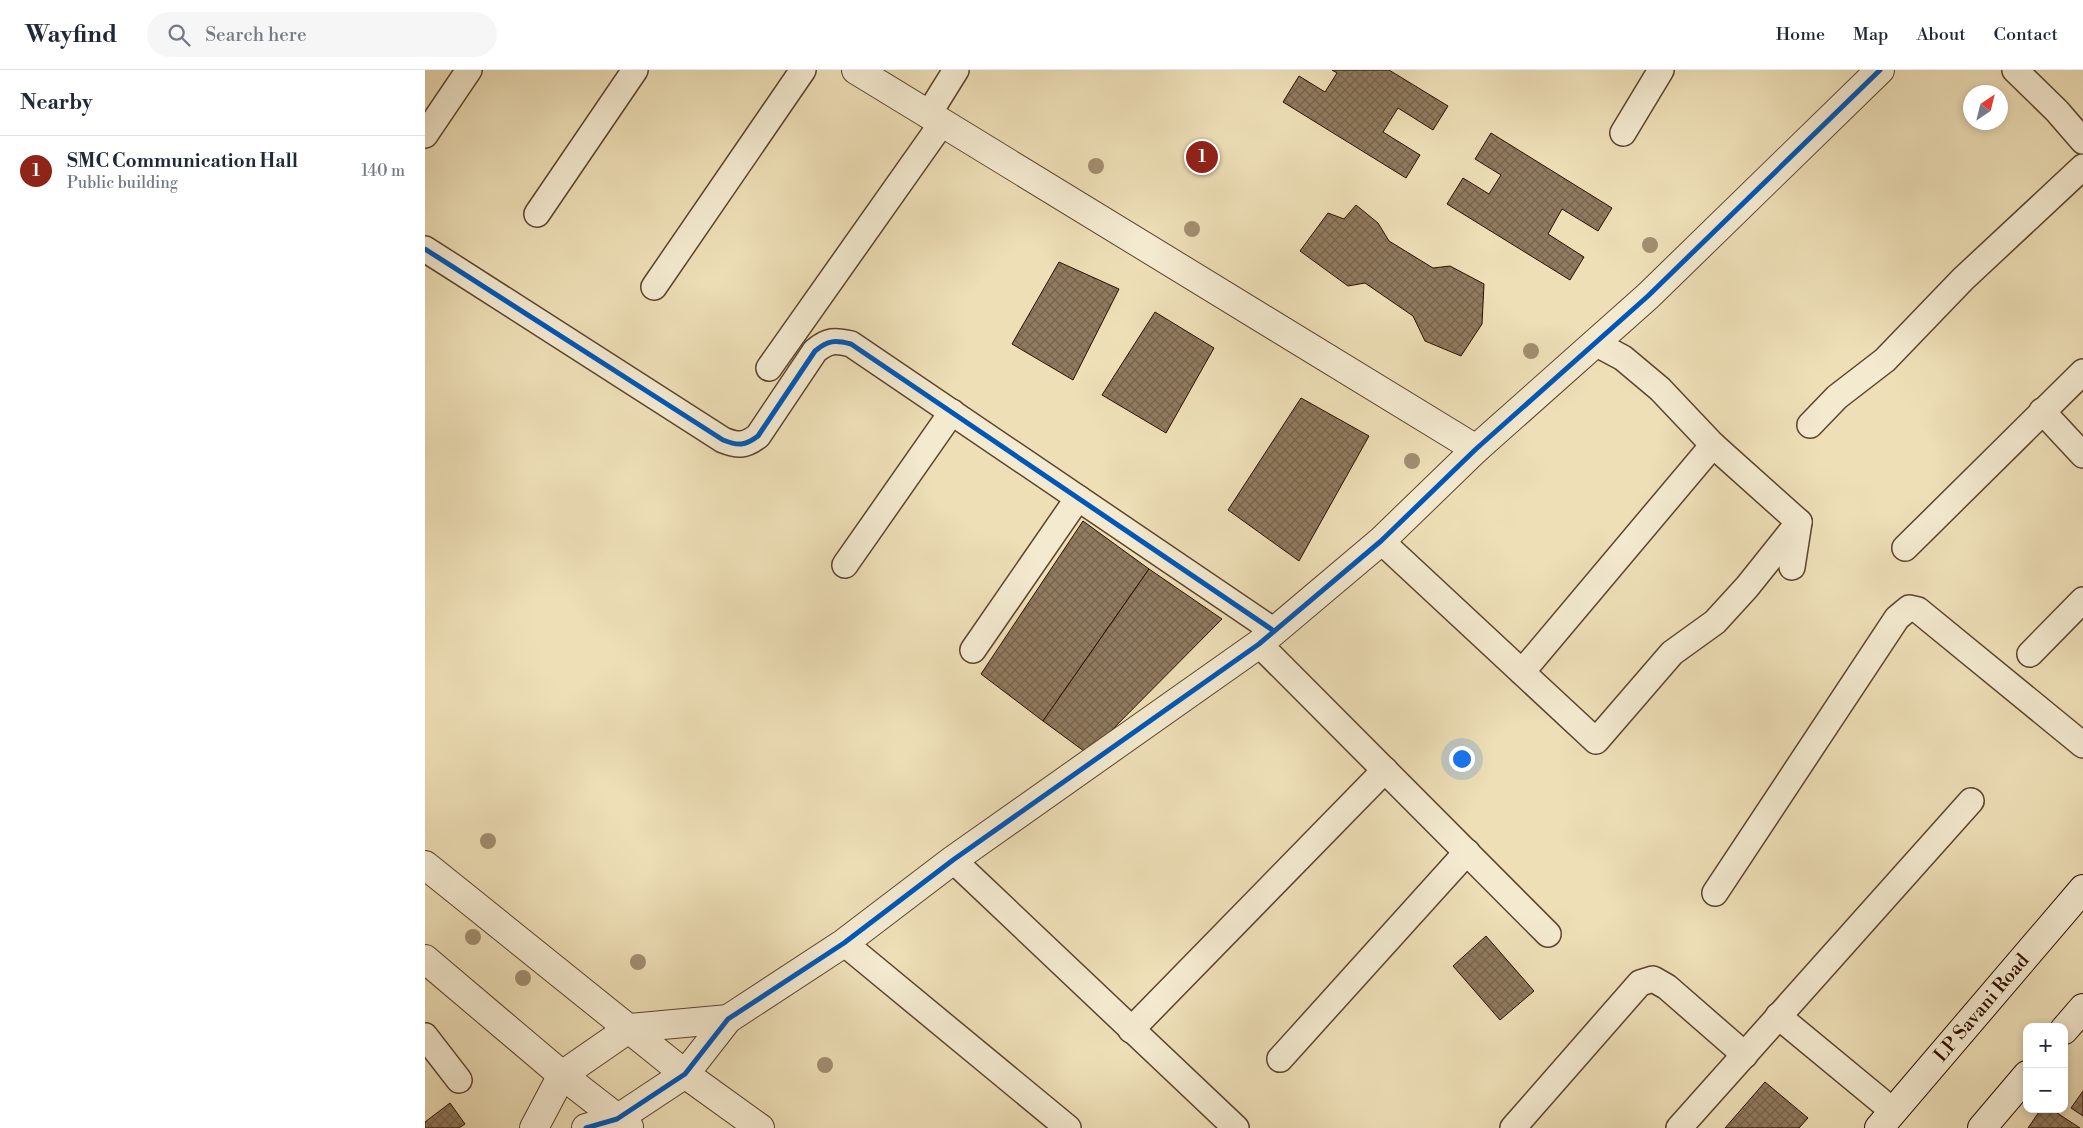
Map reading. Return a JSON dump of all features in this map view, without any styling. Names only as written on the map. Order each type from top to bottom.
[{"type":"street","points":[[425,135],[469,70]]},
{"type":"street","points":[[537,214],[635,70]]},
{"type":"street","points":[[655,287],[803,70]]},
{"type":"street","points":[[856,70],[1476,449]]},
{"type":"street","points":[[769,368],[935,119],[956,70]]},
{"type":"street","points":[[1623,133],[1661,70]]},
{"type":"street","points":[[586,1128],[624,1123],[685,1074],[728,1019],[844,943],[953,860],[1267,637],[1381,542],[1476,449],[1648,296],[1880,70]]},
{"type":"street","points":[[2015,70],[2083,141]]},
{"type":"street","points":[[1810,425],[1837,397],[1885,360],[1963,279],[2083,167]]},
{"type":"street","points":[[425,249],[723,440],[734,445],[747,444],[758,436],[815,351],[826,342],[837,340],[851,344],[1078,498],[1267,637],[1385,770],[1548,934]]},
{"type":"street","points":[[1595,343],[1623,358],[1659,389],[1713,445],[1799,522]]},
{"type":"street","points":[[1905,548],[2083,372]]},
{"type":"street","points":[[2043,411],[2083,455]]},
{"type":"street","points":[[845,565],[952,412]]},
{"type":"street","points":[[1522,672],[1713,445]]},
{"type":"street","points":[[973,650],[1078,498]]},
{"type":"street","points":[[1381,542],[1596,741],[1672,653],[1715,622],[1747,587],[1799,522]]},
{"type":"street","points":[[1792,567],[1799,522]]},
{"type":"street","points":[[2030,654],[2083,600]]},
{"type":"street","points":[[1715,892],[1897,618],[1909,608],[1918,610],[2083,745]]},
{"type":"street","points":[[1131,1030],[1385,770]]},
{"type":"street","points":[[1679,1128],[1971,801]]},
{"type":"street","points":[[1281,1059],[1467,852]]},
{"type":"street","points":[[953,860],[1236,1128]]},
{"type":"street","points":[[425,866],[630,1028],[685,1074],[760,1128]]},
{"type":"street","name":"LP Savani Road","points":[[1886,1120],[2083,888]]},
{"type":"street","points":[[844,943],[1068,1128]]},
{"type":"street","points":[[425,958],[562,1075],[624,1123]]},
{"type":"street","points":[[1513,1128],[1640,983],[1653,979],[1667,987],[1745,1054]]},
{"type":"street","points":[[2068,1025],[2083,1008]]},
{"type":"street","points":[[1778,1016],[1886,1120]]},
{"type":"street","points":[[534,1128],[562,1075],[630,1028],[728,1019]]},
{"type":"street","points":[[425,1036],[459,1080]]},
{"type":"street","points":[[1982,1128],[2023,1080]]},
{"type":"building","points":[[1332,70],[1389,70],[1448,106],[1433,130],[1398,108],[1383,132],[1420,155],[1406,178],[1283,102],[1299,76],[1325,92],[1337,73]]},
{"type":"building","points":[[1491,133],[1612,208],[1598,231],[1562,209],[1548,234],[1584,257],[1570,280],[1447,204],[1463,178],[1489,194],[1501,175],[1475,159]]},
{"type":"building","points":[[1356,205],[1378,223],[1389,241],[1433,268],[1450,266],[1484,284],[1482,324],[1461,356],[1425,341],[1413,316],[1365,283],[1348,286],[1300,251],[1328,213],[1344,219]]},
{"type":"building","points":[[1059,262],[1119,289],[1073,380],[1012,344]]},
{"type":"building","points":[[1155,312],[1214,348],[1166,433],[1102,395]]},
{"type":"building","points":[[1301,398],[1369,436],[1299,561],[1228,510]]},
{"type":"building","points":[[1083,521],[1149,569],[1043,721],[981,674]]},
{"type":"building","points":[[1149,569],[1222,619],[1088,754],[1043,721]]},
{"type":"building","points":[[1486,936],[1534,991],[1500,1020],[1453,966]]},
{"type":"building","points":[[1765,1082],[1808,1118],[1799,1128],[1725,1128]]},
{"type":"building","points":[[2083,1091],[2083,1116],[2071,1108]]},
{"type":"building","points":[[450,1103],[465,1124],[459,1128],[425,1128],[425,1122]]},
{"type":"building","points":[[2038,1113],[2057,1113],[2080,1128],[2028,1128]]},
{"type":"cycle path","points":[[586,1128],[617,1119],[685,1074],[728,1019],[844,943],[953,860],[1259,644],[1381,541],[1476,449],[1648,296],[1880,70]]},
{"type":"cycle path","points":[[425,249],[723,440],[733,443],[749,442],[758,436],[815,351],[832,342],[851,344],[1274,631]]},
{"type":"place","name":"SMC Communication Hall","points":[[1202,157]]}]
